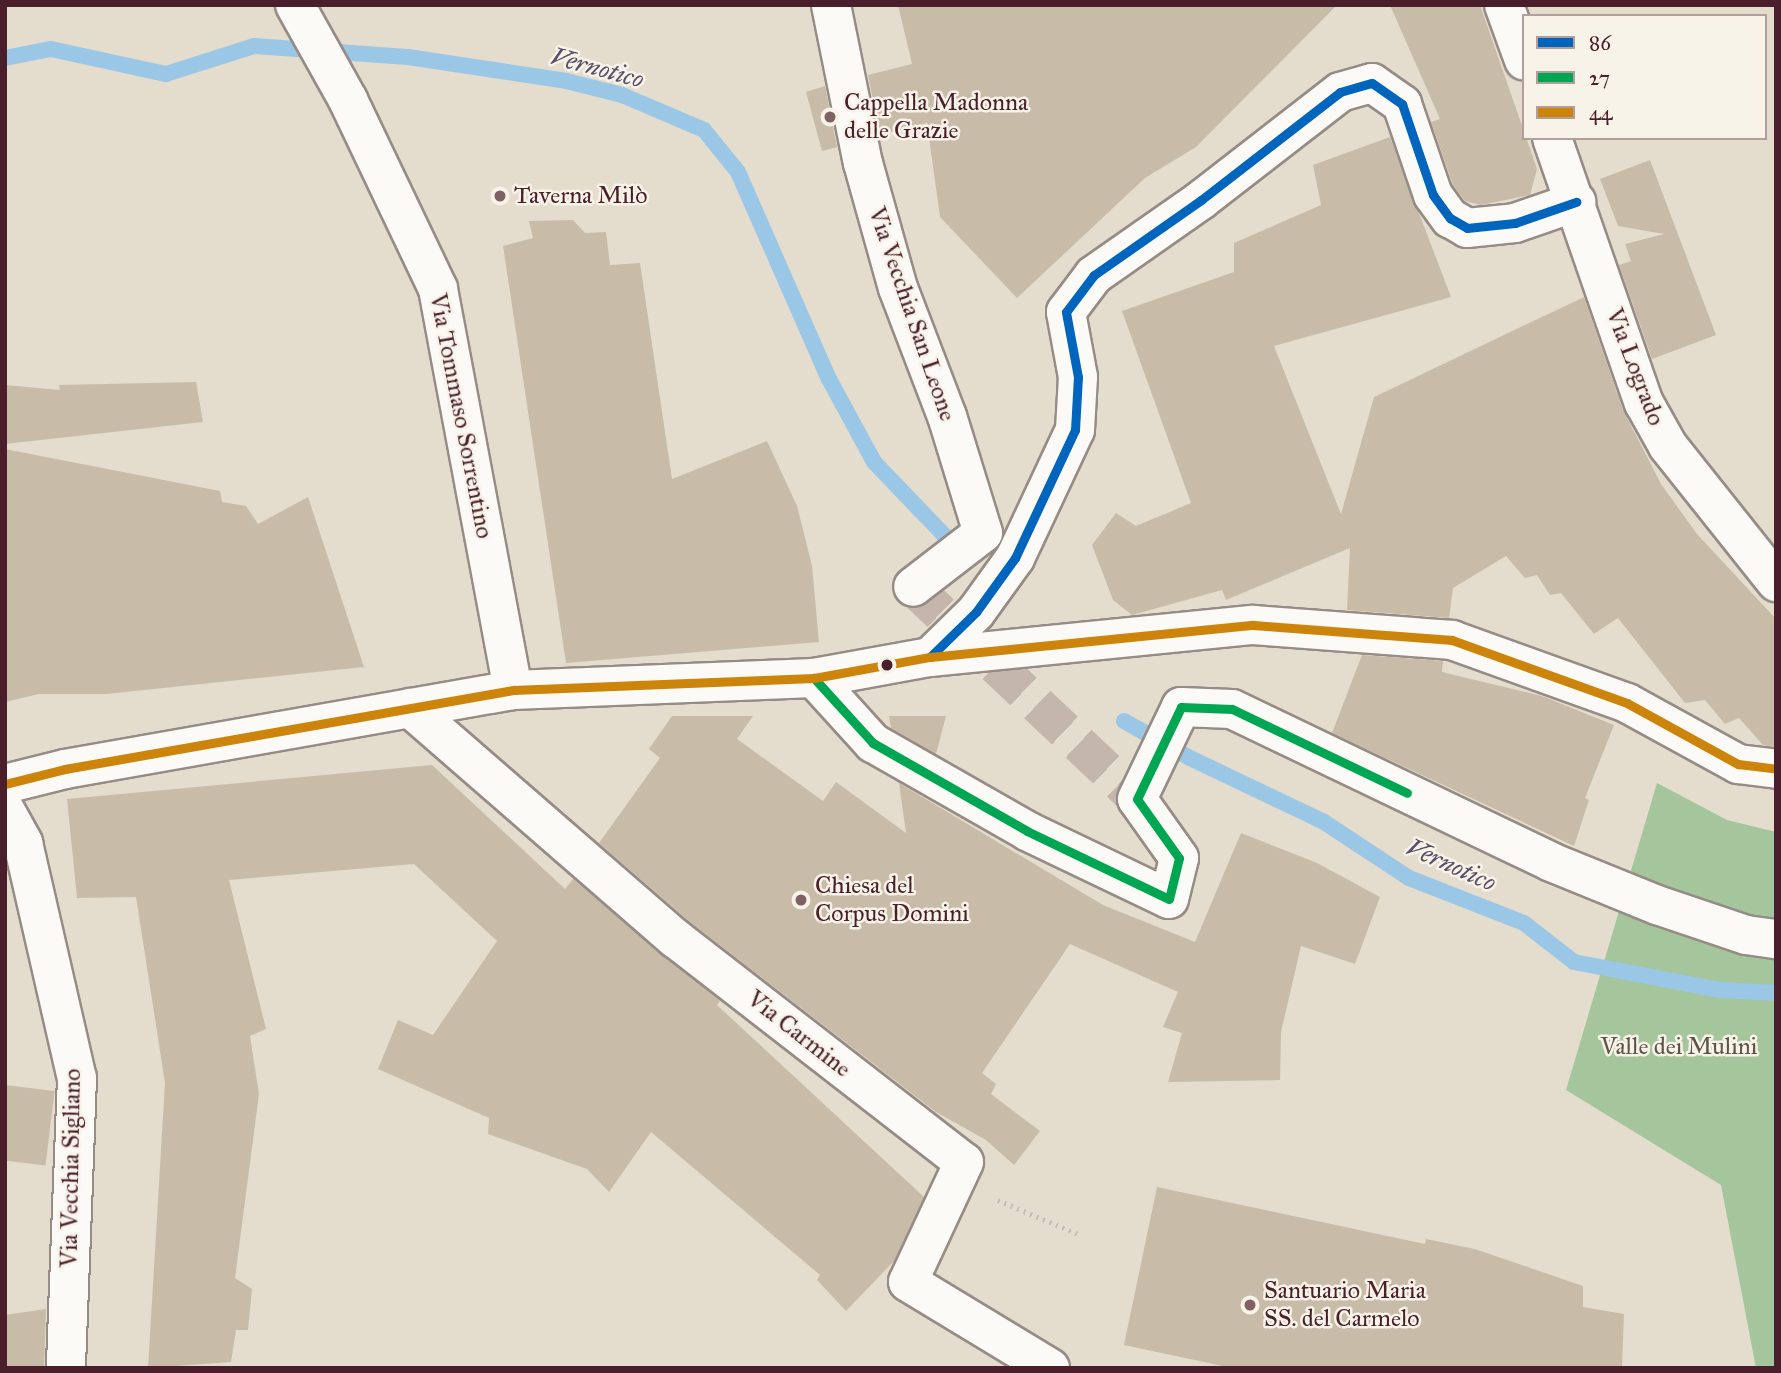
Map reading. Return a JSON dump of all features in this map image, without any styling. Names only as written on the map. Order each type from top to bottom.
[{"type":"street","name":"Via Tommaso Sorrentino","points":[[295,5],[348,100],[438,289],[513,690]]},
{"type":"street","name":"Via Vecchia San Leone","points":[[831,5],[863,163],[898,288],[947,416],[983,533],[913,587]]},
{"type":"street","points":[[1504,5],[1522,54]]},
{"type":"street","points":[[930,657],[976,612],[1015,558],[1060,468],[1075,430],[1079,377],[1066,312],[1094,275],[1201,200],[1340,92],[1371,83],[1402,104],[1433,195],[1450,218],[1467,228],[1515,223],[1576,202]]},
{"type":"street","name":"Via Logrado","points":[[1553,140],[1644,403],[1668,446],[1776,582]]},
{"type":"street","points":[[5,784],[65,769],[513,690],[814,678],[930,657],[1253,625],[1452,640],[1627,704],[1738,764],[1776,769]]},
{"type":"street","points":[[814,678],[873,743],[1027,831],[1169,898],[1179,858],[1137,799],[1181,707],[1232,709],[1551,862],[1657,905],[1746,935],[1776,939]]},
{"type":"street","name":"Via Carmine","points":[[410,708],[676,939],[964,1162],[908,1282],[1050,1368]]},
{"type":"street","name":"Via Vecchia Sigliano","points":[[5,810],[23,843],[77,1078],[66,1368]]},
{"type":"path","points":[[955,1182],[1079,1234]]},
{"type":"green space","name":"Valle dei Mulini","points":[[1657,783],[1727,820],[1776,832],[1776,1368],[1756,1368],[1721,1185],[1566,1090]]},
{"type":"building","points":[[898,5],[1337,5],[1196,147],[1145,178],[1017,298],[940,217],[927,123],[880,135],[868,75],[912,64]]},
{"type":"building","points":[[1390,5],[1480,5],[1522,126],[1522,140],[1527,140],[1537,169],[1530,195],[1481,205],[1465,201],[1453,185],[1431,122],[1440,119]]},
{"type":"building","points":[[825,86],[837,147],[822,151],[806,92]]},
{"type":"building","points":[[1390,137],[1451,297],[1274,346],[1341,514],[1374,397],[1584,297],[1623,410],[1661,484],[1697,534],[1776,619],[1776,747],[1763,745],[1739,718],[1725,724],[1705,700],[1685,703],[1618,618],[1594,634],[1561,593],[1550,595],[1537,575],[1525,578],[1506,556],[1453,588],[1449,618],[1347,610],[1350,548],[1226,600],[1222,590],[1132,615],[1113,600],[1092,545],[1116,513],[1136,526],[1191,503],[1122,311],[1234,272],[1234,243],[1321,205],[1313,165]]},
{"type":"building","points":[[1650,160],[1716,335],[1652,359],[1619,265],[1631,261],[1625,244],[1664,234],[1618,226],[1600,179]]},
{"type":"building","points":[[573,220],[585,233],[606,232],[610,265],[640,263],[672,479],[767,441],[797,506],[812,566],[819,642],[566,663],[503,246],[533,238],[529,221]]},
{"type":"building","points":[[196,382],[203,422],[5,444],[5,385],[60,390],[59,385]]},
{"type":"building","points":[[5,449],[220,491],[222,502],[246,506],[258,524],[308,497],[364,667],[106,694],[39,694],[5,702]]},
{"type":"building","points":[[1362,655],[1443,661],[1442,672],[1542,696],[1614,725],[1585,798],[1589,800],[1574,846],[1332,733]]},
{"type":"building","points":[[672,716],[753,716],[737,739],[823,801],[836,782],[906,833],[899,783],[1103,905],[1195,942],[1241,833],[1317,863],[1380,897],[1355,964],[1301,946],[1281,1032],[1280,1080],[1168,1082],[1182,1033],[1163,1027],[1178,992],[1070,944],[982,1073],[996,1084],[991,1094],[1040,1131],[1014,1165],[986,1140],[936,1112],[690,922],[599,843],[660,758],[649,749]]},
{"type":"building","points":[[889,716],[946,716],[936,754],[891,728]]},
{"type":"building","points":[[432,765],[565,889],[573,879],[720,1001],[717,1005],[924,1197],[894,1261],[846,1311],[817,1280],[820,1275],[651,1132],[609,1192],[587,1169],[488,1134],[489,1118],[378,1069],[398,1020],[433,1035],[497,941],[414,864],[229,880],[266,1029],[250,1036],[259,1094],[235,1278],[252,1289],[248,1330],[236,1330],[231,1362],[148,1368],[165,1083],[136,897],[77,898],[67,799]]},
{"type":"building","points":[[5,1085],[55,1091],[45,1166],[5,1161]]},
{"type":"building","points":[[1157,1187],[1425,1244],[1426,1239],[1475,1249],[1583,1286],[1583,1307],[1624,1314],[1622,1368],[1232,1368],[1124,1345]]},
{"type":"building","points":[[46,1309],[44,1368],[5,1368],[5,1315]]},
{"type":"waterway","name":"Vernotico","points":[[5,58],[51,49],[166,74],[254,46],[408,57],[566,81],[622,95],[704,130],[738,172],[829,379],[874,462],[946,537]]},
{"type":"waterway","name":"Vernotico","points":[[1124,721],[1190,758],[1324,822],[1409,878],[1524,923],[1574,962],[1720,990],[1776,993]]},
{"type":"tunnel","points":[[913,587],[1137,799]]},
{"type":"transit line","name":"86","points":[[930,657],[976,612],[1015,558],[1075,430],[1078,377],[1066,312],[1094,275],[1201,200],[1340,92],[1372,83],[1402,104],[1433,195],[1450,218],[1467,228],[1515,223],[1576,202]]},
{"type":"transit line","name":"44","points":[[5,784],[65,769],[513,690],[814,678],[930,657],[1253,625],[1452,640],[1627,703],[1738,764],[1776,769]]},
{"type":"transit line","name":"27","points":[[814,678],[873,743],[1027,831],[1169,899],[1179,858],[1137,799],[1181,707],[1232,709],[1407,793]]},
{"type":"place","name":"Cappella Madonna delle Grazie","points":[[830,117]]},
{"type":"place","name":"Taverna Milò","points":[[500,196]]},
{"type":"place","name":"Chiesa del Corpus Domini","points":[[801,900]]},
{"type":"place","name":"Santuario Maria SS. del Carmelo","points":[[1250,1305]]}]
